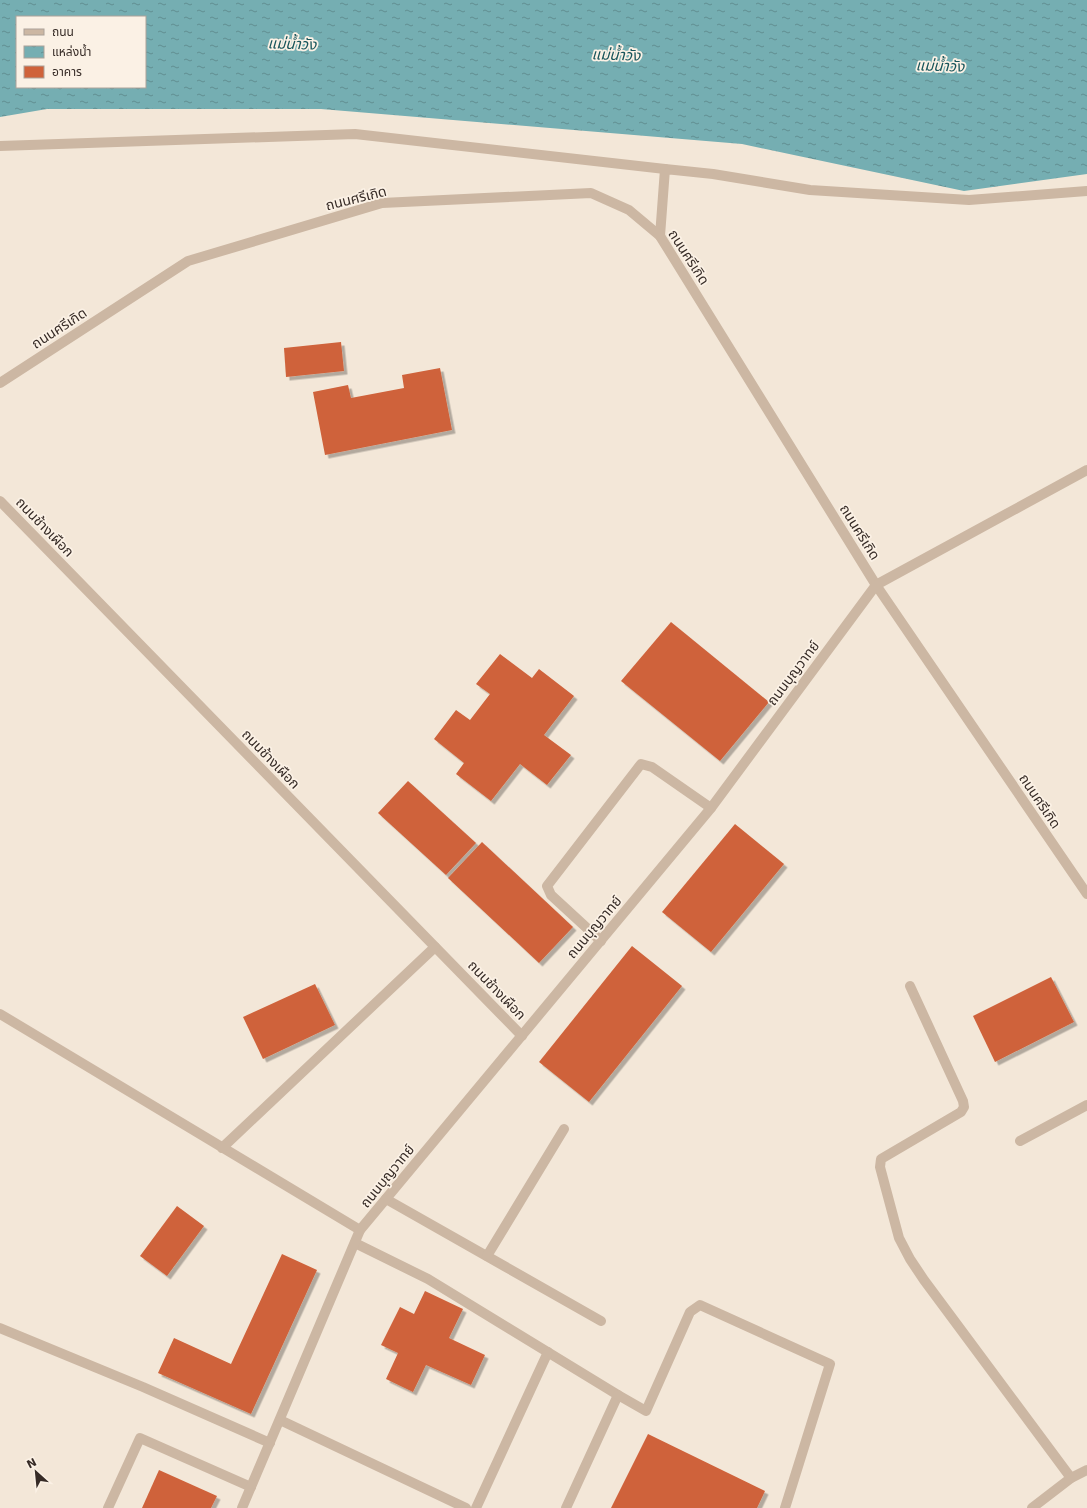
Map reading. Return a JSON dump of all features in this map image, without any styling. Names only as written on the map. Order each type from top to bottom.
[{"type":"street","points":[[0,146],[355,134],[713,174],[810,190],[969,200],[1087,191]]},
{"type":"street","points":[[660,236],[665,169]]},
{"type":"street","name":"ถนนศรีเกิด","points":[[0,384],[188,261],[382,203],[591,193],[629,210],[660,236],[876,585],[1087,894]]},
{"type":"street","name":"ถนนบุญวาทย์","points":[[242,1508],[360,1230],[711,808],[876,585],[1087,470]]},
{"type":"street","name":"ถนนช้างเผือก","points":[[0,500],[522,1036]]},
{"type":"street","points":[[601,941],[551,896],[547,886],[641,764],[652,767],[711,808]]},
{"type":"street","points":[[222,1148],[435,947]]},
{"type":"street","points":[[910,986],[963,1101],[964,1107],[961,1112],[880,1159],[880,1167],[899,1238],[910,1259],[924,1280],[1071,1478]]},
{"type":"street","points":[[0,1014],[360,1230]]},
{"type":"street","points":[[1020,1141],[1087,1105]]},
{"type":"street","points":[[487,1256],[564,1129]]},
{"type":"street","points":[[386,1199],[601,1321]]},
{"type":"street","points":[[355,1243],[428,1279],[646,1411],[690,1312],[700,1305],[830,1364],[785,1508]]},
{"type":"street","points":[[0,1328],[143,1387],[270,1443]]},
{"type":"street","points":[[476,1508],[548,1352]]},
{"type":"street","points":[[566,1508],[618,1395]]},
{"type":"street","points":[[280,1420],[466,1508]]},
{"type":"street","points":[[108,1508],[140,1438],[251,1487]]},
{"type":"street","points":[[1032,1508],[1071,1478],[1087,1470]]},
{"type":"water","name":"แม่น้ำวัง","points":[[0,0],[1087,0],[1087,174],[964,191],[742,144],[321,109],[47,109],[0,117]]},
{"type":"building","points":[[341,342],[344,371],[286,377],[284,348]]},
{"type":"building","points":[[440,368],[452,430],[325,455],[313,392],[348,385],[351,398],[404,388],[402,375]]},
{"type":"building","points":[[671,622],[769,702],[720,761],[621,681]]},
{"type":"building","points":[[500,654],[532,678],[539,669],[574,696],[544,735],[571,755],[547,785],[520,764],[491,801],[456,774],[464,763],[434,739],[456,710],[470,720],[490,694],[476,684]]},
{"type":"building","points":[[408,781],[476,843],[446,875],[378,813]]},
{"type":"building","points":[[735,824],[784,864],[711,952],[662,912]]},
{"type":"building","points":[[482,842],[573,927],[539,963],[448,878]]},
{"type":"building","points":[[632,946],[682,986],[589,1102],[539,1062]]},
{"type":"building","points":[[1051,977],[1074,1022],[995,1062],[973,1016]]},
{"type":"building","points":[[315,984],[335,1025],[263,1059],[243,1017]]},
{"type":"building","points":[[177,1206],[204,1226],[167,1276],[140,1256]]},
{"type":"building","points":[[282,1254],[317,1270],[251,1414],[158,1373],[174,1338],[231,1364]]},
{"type":"building","points":[[425,1291],[463,1309],[449,1338],[485,1355],[471,1385],[426,1365],[413,1392],[386,1379],[398,1353],[381,1345],[400,1307],[414,1314]]},
{"type":"building","points":[[648,1434],[765,1491],[757,1508],[611,1508]]},
{"type":"building","points":[[159,1470],[217,1496],[211,1508],[142,1508]]}]
